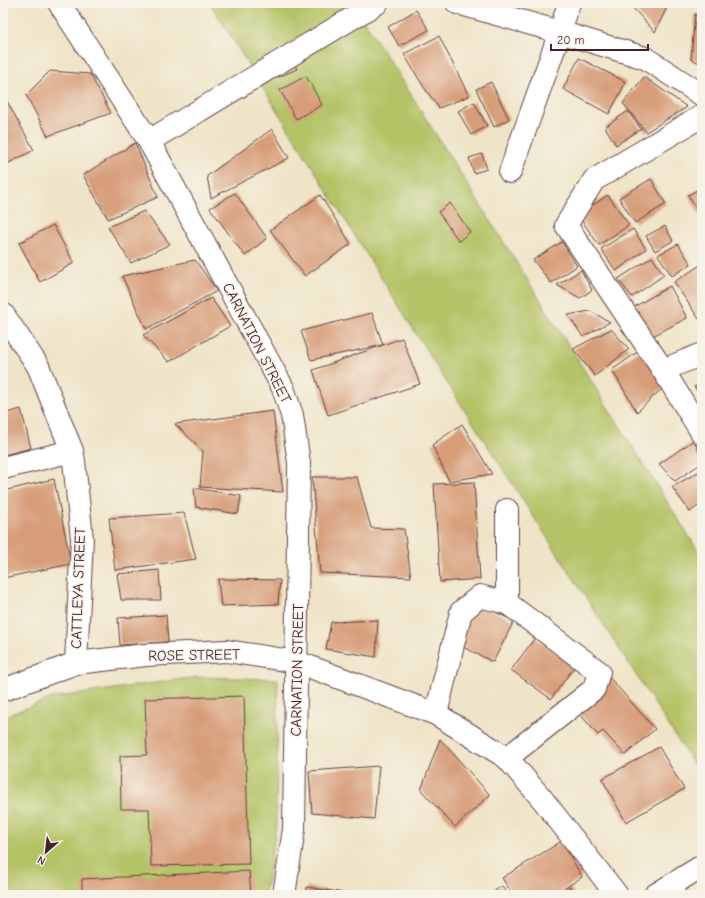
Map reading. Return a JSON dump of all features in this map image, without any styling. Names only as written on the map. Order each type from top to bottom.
[{"type":"street","name":"CARNATION STREET","points":[[59,3],[149,141],[283,388],[292,415],[299,464],[297,662],[294,829],[284,895]]},
{"type":"street","points":[[149,141],[377,3]]},
{"type":"street","points":[[457,3],[645,58],[702,95]]},
{"type":"street","points":[[510,172],[569,3]]},
{"type":"street","points":[[702,116],[594,180],[566,225],[702,433]]},
{"type":"street","name":"CATTLEYA STREET","points":[[3,314],[38,366],[72,451],[82,539],[76,664]]},
{"type":"street","points":[[662,370],[702,354]]},
{"type":"street","points":[[3,468],[72,451]]},
{"type":"street","points":[[507,510],[507,604]]},
{"type":"street","points":[[436,714],[461,612],[480,596],[507,604],[599,672],[594,689],[507,758]]},
{"type":"street","name":"ROSE STREET","points":[[3,690],[76,664],[146,655],[227,651],[297,662],[436,714],[507,758],[543,800],[617,895]]},
{"type":"street","points":[[655,895],[702,866]]},
{"type":"green space","points":[[210,3],[353,3],[702,557],[702,777],[440,372]]},
{"type":"green space","points":[[196,677],[278,679],[276,828],[265,895],[3,895],[3,717],[52,698]]},
{"type":"building","points":[[637,3],[665,3],[668,5],[655,32],[631,6]]},
{"type":"building","points":[[416,10],[429,30],[399,46],[388,27]]},
{"type":"building","points":[[695,14],[702,16],[702,64],[691,59]]},
{"type":"building","points":[[439,36],[469,96],[439,108],[423,86],[404,54]]},
{"type":"building","points":[[290,55],[297,69],[279,77],[274,65]]},
{"type":"building","points":[[579,58],[626,82],[609,114],[563,89]]},
{"type":"building","points":[[50,71],[90,74],[111,113],[48,136],[26,95]]},
{"type":"building","points":[[306,76],[322,105],[296,119],[280,90]]},
{"type":"building","points":[[644,77],[687,107],[646,132],[623,103]]},
{"type":"building","points":[[491,82],[509,119],[494,127],[476,89]]},
{"type":"building","points":[[3,94],[34,150],[3,166]]},
{"type":"building","points":[[474,102],[487,126],[471,135],[458,111]]},
{"type":"building","points":[[628,111],[641,129],[616,145],[605,127]]},
{"type":"building","points":[[272,129],[289,158],[211,198],[207,176]]},
{"type":"building","points":[[135,143],[158,197],[108,219],[83,175]]},
{"type":"building","points":[[482,154],[487,169],[474,173],[469,158]]},
{"type":"building","points":[[651,179],[666,204],[635,223],[619,198]]},
{"type":"building","points":[[701,188],[702,190],[702,219],[688,195]]},
{"type":"building","points":[[235,193],[267,238],[245,256],[210,208]]},
{"type":"building","points":[[320,195],[351,244],[305,276],[270,230]]},
{"type":"building","points":[[608,195],[629,225],[599,245],[578,215]]},
{"type":"building","points":[[450,203],[470,232],[459,241],[438,212]]},
{"type":"building","points":[[144,211],[170,244],[131,263],[108,227]]},
{"type":"building","points":[[53,225],[74,263],[40,282],[19,243]]},
{"type":"building","points":[[665,226],[673,241],[655,251],[646,236]]},
{"type":"building","points":[[633,229],[646,249],[616,271],[601,249]]},
{"type":"building","points":[[562,242],[577,266],[551,283],[533,260]]},
{"type":"building","points":[[678,244],[691,264],[672,276],[658,255]]},
{"type":"building","points":[[652,257],[664,275],[632,297],[618,279]]},
{"type":"building","points":[[195,260],[217,291],[146,329],[122,276]]},
{"type":"building","points":[[702,264],[702,317],[699,319],[674,282]]},
{"type":"building","points":[[581,270],[592,290],[580,298],[557,285]]},
{"type":"building","points":[[670,286],[687,318],[653,336],[634,307]]},
{"type":"building","points":[[211,298],[230,326],[169,362],[143,335]]},
{"type":"building","points":[[590,311],[610,322],[583,337],[568,315]]},
{"type":"building","points":[[372,313],[383,345],[311,360],[301,331]]},
{"type":"building","points":[[611,329],[629,349],[595,376],[573,349]]},
{"type":"building","points":[[402,338],[420,384],[328,415],[313,370]]},
{"type":"building","points":[[639,351],[666,385],[637,412],[612,370]]},
{"type":"building","points":[[702,385],[702,396],[694,387]]},
{"type":"building","points":[[21,409],[31,448],[4,455],[3,414]]},
{"type":"building","points":[[273,411],[283,492],[200,487],[203,451],[175,424]]},
{"type":"building","points":[[462,424],[492,474],[449,481],[432,445]]},
{"type":"building","points":[[694,440],[702,463],[675,481],[659,464]]},
{"type":"building","points":[[702,470],[702,503],[690,512],[672,487]]},
{"type":"building","points":[[312,477],[357,477],[371,528],[404,529],[411,577],[320,573]]},
{"type":"building","points":[[54,479],[71,564],[3,578],[3,491]]},
{"type":"building","points":[[474,482],[480,579],[440,582],[434,484]]},
{"type":"building","points":[[194,488],[241,496],[238,514],[196,507]]},
{"type":"building","points":[[184,513],[196,559],[115,570],[109,518]]},
{"type":"building","points":[[159,570],[161,600],[121,600],[117,574]]},
{"type":"building","points":[[218,579],[280,580],[278,604],[221,606]]},
{"type":"building","points":[[477,603],[514,621],[493,662],[457,644]]},
{"type":"building","points":[[166,615],[168,642],[120,645],[118,618]]},
{"type":"building","points":[[378,620],[376,657],[326,649],[331,622]]},
{"type":"building","points":[[535,638],[575,666],[551,699],[511,670]]},
{"type":"building","points":[[608,676],[655,729],[625,755],[603,731],[598,735],[573,706]]},
{"type":"building","points":[[244,696],[249,864],[151,866],[149,809],[121,809],[120,756],[147,755],[145,699]]},
{"type":"building","points":[[440,739],[490,795],[455,827],[421,790]]},
{"type":"building","points":[[659,747],[684,789],[626,822],[602,779]]},
{"type":"building","points":[[379,766],[374,819],[312,813],[309,771]]},
{"type":"building","points":[[562,841],[582,877],[555,895],[513,895],[502,878]]},
{"type":"building","points":[[249,871],[251,895],[82,895],[82,879]]},
{"type":"building","points":[[502,886],[508,895],[489,895]]},
{"type":"building","points":[[307,887],[350,894],[350,895],[306,895]]},
{"type":"building","points":[[570,887],[575,895],[557,895]]}]
